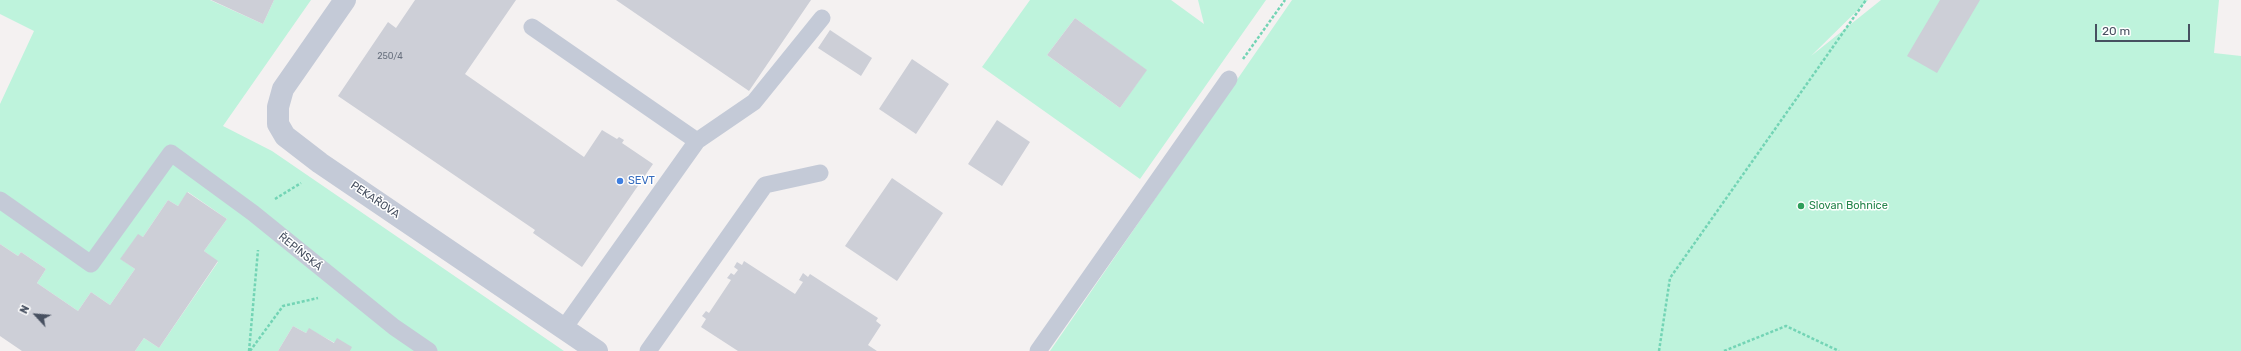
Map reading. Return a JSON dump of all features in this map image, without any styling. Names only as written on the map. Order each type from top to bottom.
[{"type":"street","name":"PEKAŘOVA","points":[[345,0],[283,90],[278,107],[278,124],[285,136],[320,163],[597,351]]},
{"type":"lane","points":[[564,328],[697,142],[754,102],[822,18]]},
{"type":"lane","points":[[532,27],[697,142]]},
{"type":"lane","points":[[1038,351],[1229,79]]},
{"type":"lane","name":"ŘEPÍNSKÁ","points":[[0,200],[91,264],[171,153],[256,216],[394,327],[429,351]]},
{"type":"lane","points":[[648,351],[765,185],[820,173]]},
{"type":"path","points":[[1229,79],[1285,0]]},
{"type":"path","points":[[1659,351],[1670,278],[1866,0]]},
{"type":"path","points":[[250,351],[256,216],[303,181]]},
{"type":"path","points":[[250,351],[283,306],[349,291]]},
{"type":"path","points":[[1724,351],[1786,326],[1839,351]]},
{"type":"green space","points":[[0,0],[210,0],[263,24],[274,0],[311,0],[223,126],[272,151],[564,351],[350,351],[309,329],[306,333],[293,326],[278,351],[135,351],[144,338],[159,348],[218,262],[204,251],[227,219],[188,192],[178,206],[168,200],[143,237],[138,235],[121,259],[135,269],[110,305],[91,292],[78,311],[37,283],[46,269],[21,252],[18,256],[0,244],[0,104],[34,31],[0,14]]},
{"type":"green space","points":[[1030,0],[1171,0],[1204,24],[1198,0],[1266,0],[1140,179],[982,67]],"holes":[[[1075,18],[1146,70],[1120,108],[1047,55]]]},
{"type":"green space","name":"Slovan Bohnice","points":[[1292,0],[1868,0],[1811,56],[1881,0],[2219,0],[2214,53],[2241,56],[2241,351],[1050,351]]},
{"type":"building","points":[[211,0],[274,0],[263,24]]},
{"type":"building","points":[[415,0],[516,0],[465,74],[584,157],[602,130],[617,139],[619,137],[624,140],[622,143],[653,164],[582,267],[533,233],[535,230],[338,96],[388,22],[396,28]]},
{"type":"building","points":[[616,0],[811,0],[749,91]]},
{"type":"building","points":[[1940,0],[1980,0],[1937,73],[1907,56]]},
{"type":"building","points":[[1075,18],[1147,70],[1120,108],[1047,55]]},
{"type":"building","points":[[830,30],[872,58],[861,76],[818,48]]},
{"type":"building","points":[[912,59],[949,84],[916,134],[879,109]]},
{"type":"building","points":[[997,120],[1030,142],[1002,186],[968,164]]},
{"type":"building","points":[[892,178],[943,213],[897,281],[845,246]]},
{"type":"building","points":[[187,192],[227,219],[204,251],[218,261],[159,348],[144,338],[135,351],[22,351],[0,336],[0,244],[18,256],[21,252],[46,269],[37,283],[78,311],[91,292],[110,305],[135,269],[120,259],[138,234],[143,237],[168,200],[178,206]]},
{"type":"building","points":[[744,261],[795,294],[803,282],[799,280],[803,273],[808,277],[810,274],[878,318],[876,321],[881,325],[868,345],[877,351],[738,351],[701,327],[706,319],[702,316],[706,311],[709,313],[731,280],[727,278],[731,273],[734,275],[738,270],[734,267],[737,262],[742,265]]},
{"type":"building","points":[[293,326],[306,333],[309,328],[334,343],[337,338],[352,347],[350,351],[278,351]]},
{"type":"place","name":"SEVT","points":[[620,181]]},
{"type":"place","name":"Slovan Bohnice","points":[[1801,206]]}]
